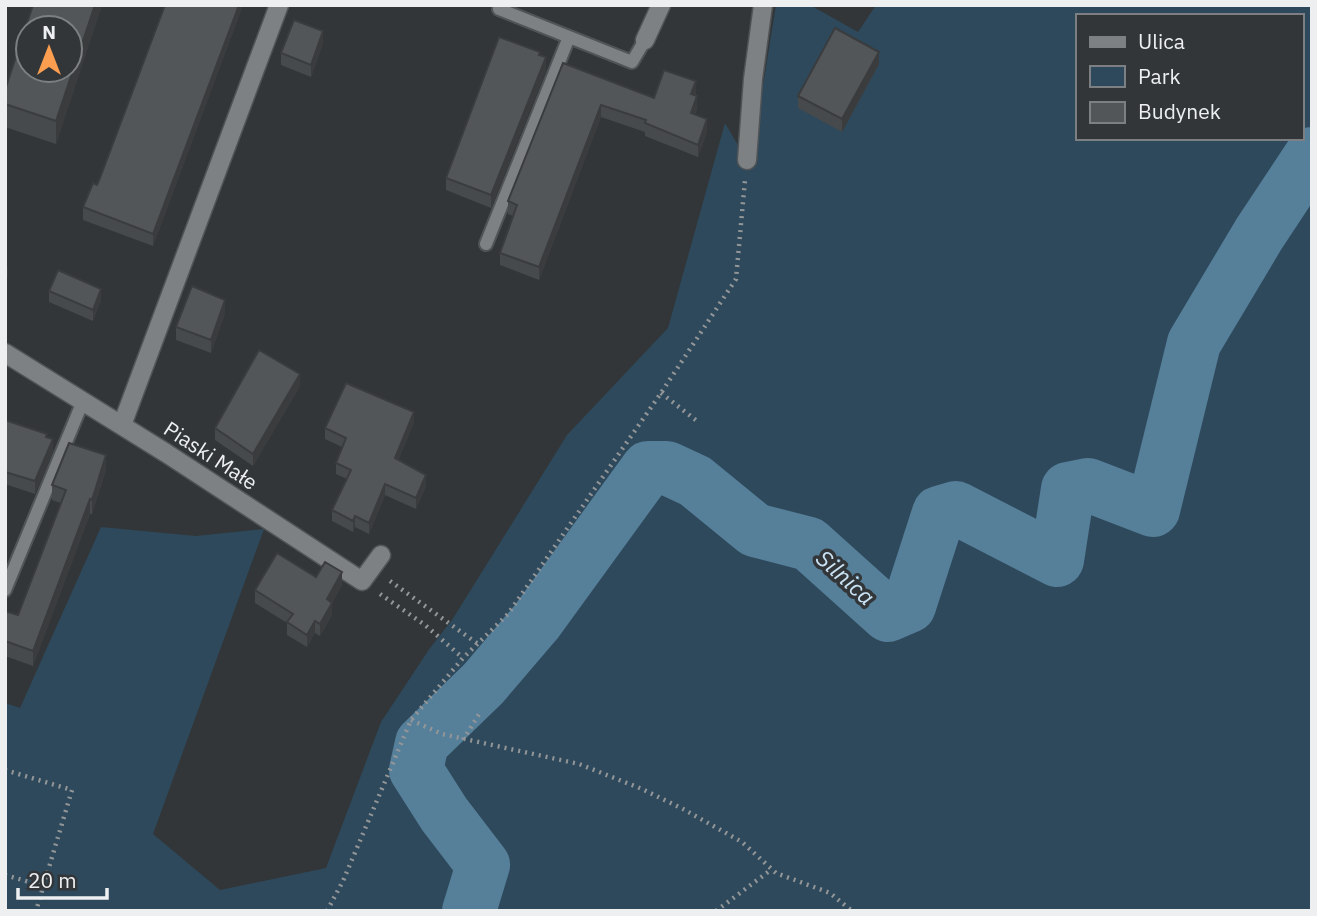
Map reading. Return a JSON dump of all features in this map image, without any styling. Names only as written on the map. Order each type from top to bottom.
[{"type":"street","points":[[122,425],[279,5]]},
{"type":"street","points":[[645,40],[661,5]]},
{"type":"street","points":[[747,160],[753,79],[763,5]]},
{"type":"street","name":"Piaski Małe","points":[[5,353],[122,425],[372,568]]},
{"type":"lane","points":[[499,9],[632,62],[645,40]]},
{"type":"lane","points":[[486,244],[569,37]]},
{"type":"lane","points":[[5,590],[83,401]]},
{"type":"path","points":[[327,911],[344,881],[411,720],[463,658],[508,614],[661,393],[736,279],[747,160]]},
{"type":"path","points":[[661,393],[698,421]]},
{"type":"path","points":[[372,568],[478,644]]},
{"type":"path","points":[[372,568],[425,625],[463,658]]},
{"type":"path","points":[[463,740],[481,711]]},
{"type":"path","points":[[411,720],[463,740],[579,764],[642,789],[742,842],[772,869],[830,893],[852,911]]},
{"type":"path","points":[[5,770],[72,790],[36,911]]},
{"type":"path","points":[[716,911],[772,869]]},
{"type":"path","points":[[5,875],[43,886]]},
{"type":"green space","points":[[776,5],[810,5],[858,32],[876,5],[1312,5],[1312,911],[5,911],[5,703],[20,708],[101,527],[196,536],[264,529],[153,834],[220,890],[326,868],[381,722],[452,620],[567,435],[668,328],[725,123],[750,166]]},
{"type":"building","points":[[33,5],[95,5],[84,38],[84,14],[30,14]]},
{"type":"building","points":[[165,5],[239,5],[153,234],[83,207],[93,183],[97,185],[100,178]]},
{"type":"building","points":[[294,20],[323,31],[311,65],[281,53]]},
{"type":"building","points":[[835,28],[879,52],[842,119],[798,96]]},
{"type":"building","points":[[499,37],[540,52],[539,55],[546,57],[491,195],[446,178]]},
{"type":"building","points":[[14,63],[14,84],[68,84],[56,121],[5,104],[5,90]]},
{"type":"building","points":[[563,63],[654,98],[664,70],[696,81],[691,94],[697,96],[691,113],[707,119],[698,145],[645,123],[646,120],[601,105],[539,267],[500,253],[517,205],[508,201]]},
{"type":"building","points":[[58,270],[101,289],[93,310],[49,291]]},
{"type":"building","points":[[192,286],[225,300],[211,340],[176,327]]},
{"type":"building","points":[[259,350],[300,374],[253,454],[215,428]]},
{"type":"building","points":[[346,383],[414,412],[395,458],[426,475],[416,498],[385,484],[369,523],[355,516],[353,521],[332,510],[351,470],[336,463],[346,438],[325,428]]},
{"type":"building","points":[[5,420],[47,434],[46,437],[53,439],[35,481],[5,472]]},
{"type":"building","points":[[69,443],[106,455],[92,500],[90,499],[33,651],[5,641],[5,611],[18,615],[66,490],[52,485]]},
{"type":"building","points":[[277,553],[316,577],[325,562],[342,572],[327,599],[332,603],[320,624],[315,621],[307,635],[287,622],[293,614],[255,590]]},
{"type":"waterway","name":"Silnica","points":[[469,911],[483,865],[444,814],[416,770],[422,743],[483,684],[536,622],[648,468],[667,468],[695,481],[755,530],[809,544],[888,615],[909,606],[939,513],[956,508],[1057,560],[1068,489],[1088,485],[1153,510],[1194,343],[1259,234],[1312,154]]}]
